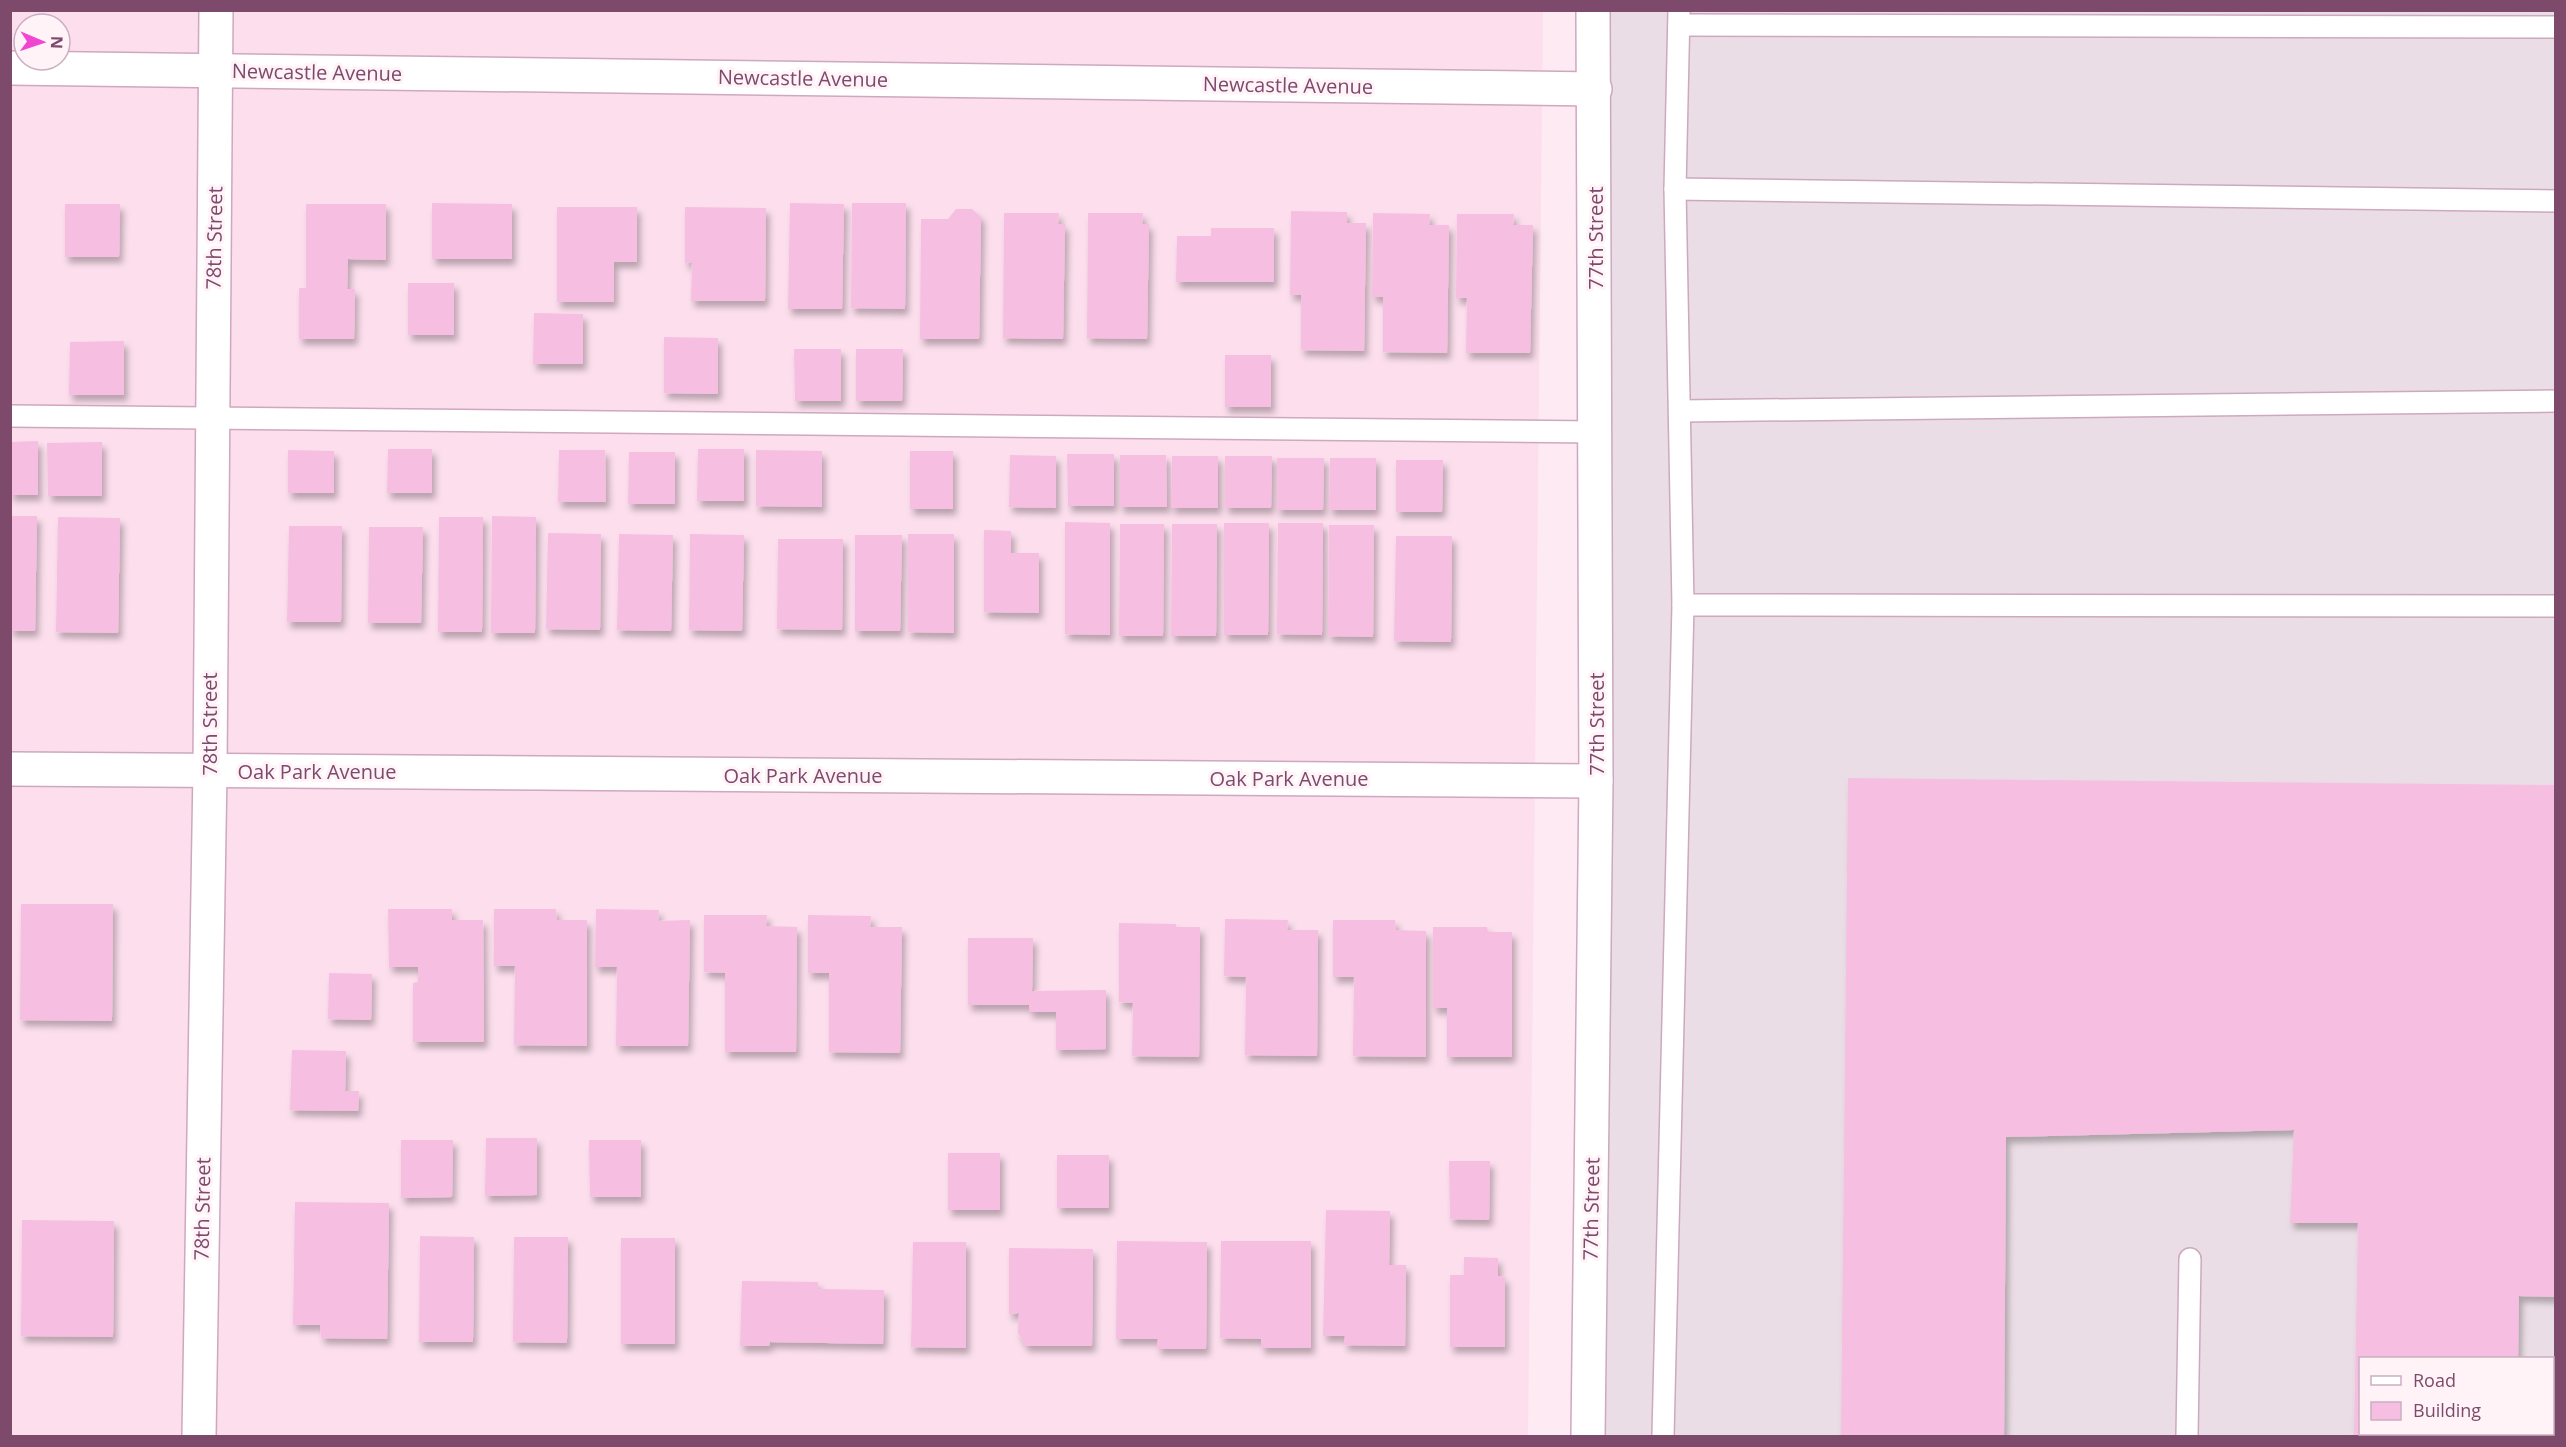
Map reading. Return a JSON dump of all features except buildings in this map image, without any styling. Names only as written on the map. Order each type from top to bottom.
[{"type":"street","name":"78th Street","points":[[198,1437],[210,771],[216,10]]},
{"type":"street","name":"77th Street","points":[[1588,1437],[1596,781],[1593,10]]},
{"type":"street","name":"Newcastle Avenue","points":[[10,68],[1594,89]]},
{"type":"street","name":"Oak Park Avenue","points":[[10,769],[1596,781]]},
{"type":"lane","points":[[1663,1437],[1683,605],[1675,189],[1679,18],[2556,27]]},
{"type":"lane","points":[[1675,189],[2556,201]]},
{"type":"lane","points":[[1680,411],[2556,401]]},
{"type":"lane","points":[[10,416],[1596,432]]},
{"type":"lane","points":[[1683,605],[2556,606]]},
{"type":"lane","points":[[2187,1437],[2190,1259]]},
{"type":"shaded area","points":[[10,11],[1543,11],[1528,1436],[11,1436]]},
{"type":"shaded area","points":[[1611,11],[2555,11],[2555,1436],[1595,1436]]}]
